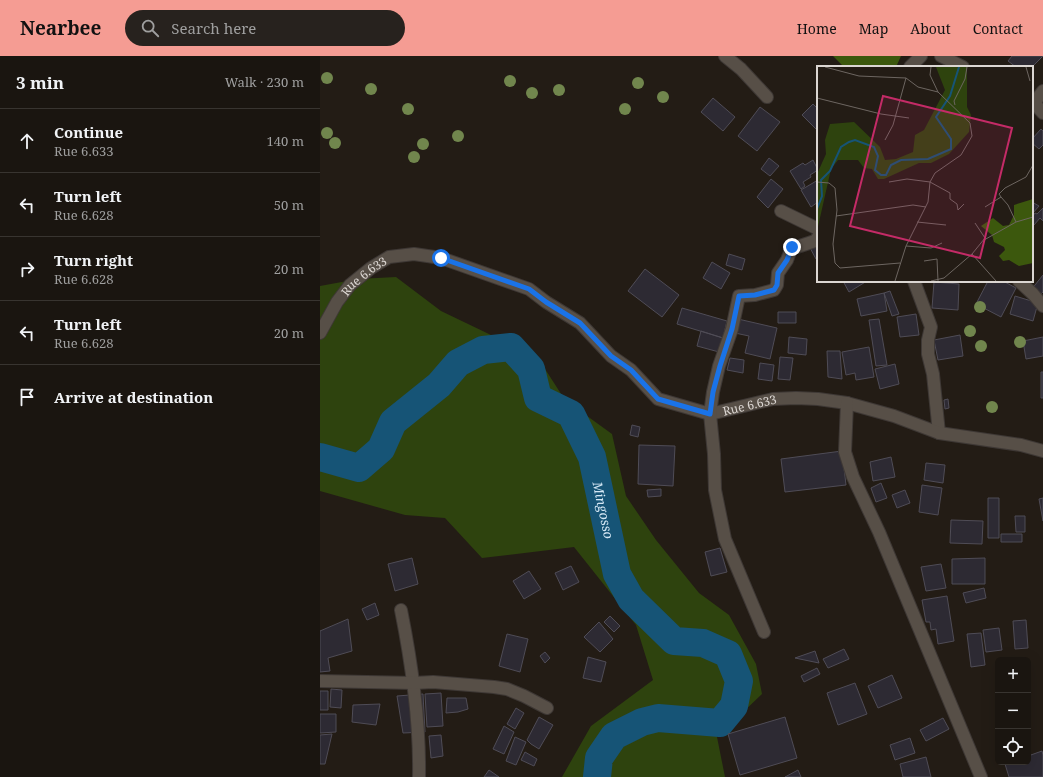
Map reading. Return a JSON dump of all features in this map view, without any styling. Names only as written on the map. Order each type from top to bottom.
[{"type":"street","points":[[725,56],[767,97]]},
{"type":"street","points":[[911,66],[921,56]]},
{"type":"street","points":[[942,56],[961,66]]},
{"type":"street","points":[[1043,90],[1033,103],[1043,113]]},
{"type":"street","points":[[781,211],[817,229]]},
{"type":"street","points":[[764,632],[724,539],[715,490],[714,454],[710,414],[713,392],[732,329],[739,296],[755,295],[774,290],[777,285],[778,273],[787,260],[792,247],[797,247],[815,241],[817,238]]},
{"type":"street","name":"Rue 6.633","points":[[320,333],[337,302],[350,285],[371,268],[389,257],[414,254],[441,258],[529,289],[546,302],[580,323],[611,356],[631,370],[658,399],[710,414],[773,399],[818,399],[847,403],[894,416],[939,433],[1021,445],[1043,451]]},
{"type":"street","points":[[914,282],[931,327],[928,340],[928,354],[933,374],[939,433]]},
{"type":"street","points":[[1020,282],[1043,306]]},
{"type":"street","points":[[847,403],[844,452],[853,477],[879,532],[981,777]]},
{"type":"street","points":[[400,610],[407,639],[414,684],[419,777]]},
{"type":"street","points":[[320,681],[414,684],[433,682],[494,687],[507,689],[547,708]]},
{"type":"green space","points":[[833,56],[901,56],[896,66],[843,66]]},
{"type":"green space","points":[[396,277],[441,311],[536,355],[565,400],[612,434],[626,496],[656,540],[699,593],[729,615],[756,664],[762,694],[717,737],[725,777],[562,777],[591,726],[653,680],[636,625],[574,547],[482,558],[445,518],[405,515],[320,491],[320,286],[358,279]]},
{"type":"building","points":[[1012,56],[1043,56],[1033,66],[1015,66],[1008,61]]},
{"type":"building","points":[[713,98],[735,117],[723,131],[701,112]]},
{"type":"building","points":[[813,104],[817,108],[817,130],[802,115]]},
{"type":"building","points":[[760,107],[780,122],[757,151],[738,136]]},
{"type":"building","points":[[1041,129],[1043,131],[1043,145],[1039,149],[1033,144],[1033,138]]},
{"type":"building","points":[[769,158],[779,166],[770,176],[761,169]]},
{"type":"building","points":[[813,160],[817,171],[803,182],[805,186],[801,189],[790,171],[803,163],[805,165]]},
{"type":"building","points":[[771,179],[783,189],[768,208],[757,197]]},
{"type":"building","points":[[817,181],[817,203],[811,207],[801,190]]},
{"type":"building","points":[[1033,203],[1039,206],[1033,213]]},
{"type":"building","points":[[1043,208],[1043,221],[1040,218],[1034,225],[1033,216],[1035,213],[1037,214]]},
{"type":"building","points":[[817,240],[817,258],[816,259],[808,244]]},
{"type":"building","points":[[729,254],[745,259],[742,270],[726,265]]},
{"type":"building","points":[[712,262],[730,273],[721,289],[703,278]]},
{"type":"building","points":[[645,269],[679,295],[662,317],[628,291]]},
{"type":"building","points":[[1043,275],[1043,292],[1039,296],[1031,290]]},
{"type":"building","points":[[844,282],[865,282],[849,292]]},
{"type":"building","points":[[934,282],[959,284],[958,310],[932,308]]},
{"type":"building","points":[[987,282],[1005,282],[1016,288],[1001,317],[976,304]]},
{"type":"building","points":[[890,291],[899,314],[892,316],[884,293]]},
{"type":"building","points":[[884,293],[887,311],[861,316],[857,299]]},
{"type":"building","points":[[1015,296],[1038,303],[1033,321],[1010,314]]},
{"type":"building","points":[[682,308],[727,321],[723,338],[677,324]]},
{"type":"building","points":[[778,312],[796,312],[796,323],[778,323]]},
{"type":"building","points":[[916,314],[919,335],[900,337],[897,317]]},
{"type":"building","points":[[738,319],[777,328],[770,359],[745,353],[749,336],[735,333]]},
{"type":"building","points":[[879,319],[887,365],[876,366],[869,320]]},
{"type":"building","points":[[701,331],[723,338],[719,352],[697,346]]},
{"type":"building","points":[[960,335],[963,356],[938,360],[934,340]]},
{"type":"building","points":[[789,337],[807,339],[806,355],[788,353]]},
{"type":"building","points":[[1043,337],[1043,356],[1026,359],[1023,341]]},
{"type":"building","points":[[869,347],[874,377],[856,380],[855,373],[846,375],[842,352]]},
{"type":"building","points":[[827,351],[840,351],[842,379],[828,377]]},
{"type":"building","points":[[780,357],[793,358],[790,380],[778,379]]},
{"type":"building","points":[[730,358],[744,360],[743,373],[727,370]]},
{"type":"building","points":[[760,363],[774,365],[772,381],[758,379]]},
{"type":"building","points":[[895,364],[899,384],[880,389],[875,369]]},
{"type":"building","points":[[1041,372],[1043,372],[1043,398],[1041,398]]},
{"type":"building","points":[[948,399],[949,408],[945,409],[944,400]]},
{"type":"building","points":[[632,425],[640,427],[638,437],[630,435]]},
{"type":"building","points":[[639,445],[675,446],[673,486],[638,484]]},
{"type":"building","points":[[842,451],[846,485],[785,492],[781,459]]},
{"type":"building","points":[[891,457],[895,477],[873,481],[870,462]]},
{"type":"building","points":[[926,463],[945,465],[943,483],[924,480]]},
{"type":"building","points":[[881,483],[887,498],[876,502],[871,488]]},
{"type":"building","points":[[922,485],[942,488],[938,515],[919,512]]},
{"type":"building","points":[[661,489],[661,496],[648,497],[647,490]]},
{"type":"building","points":[[905,490],[910,503],[897,508],[892,495]]},
{"type":"building","points":[[988,498],[999,498],[999,538],[988,538]]},
{"type":"building","points":[[1043,498],[1043,521],[1039,499]]},
{"type":"building","points":[[1015,516],[1025,516],[1025,532],[1016,532]]},
{"type":"building","points":[[951,520],[983,521],[982,544],[950,543]]},
{"type":"building","points":[[1001,534],[1022,534],[1022,542],[1001,542]]},
{"type":"building","points":[[720,548],[727,572],[711,576],[705,552]]},
{"type":"building","points":[[412,558],[418,584],[395,591],[388,564]]},
{"type":"building","points":[[985,558],[985,584],[952,584],[952,559]]},
{"type":"building","points":[[941,564],[946,588],[926,591],[921,567]]},
{"type":"building","points":[[571,566],[579,582],[563,590],[555,573]]},
{"type":"building","points":[[529,571],[541,589],[524,599],[513,581]]},
{"type":"building","points":[[984,588],[986,598],[966,603],[963,593]]},
{"type":"building","points":[[947,596],[954,641],[938,644],[936,629],[931,630],[930,622],[926,622],[922,600]]},
{"type":"building","points":[[375,603],[379,615],[367,620],[362,609]]},
{"type":"building","points":[[610,616],[620,626],[614,632],[604,622]]},
{"type":"building","points":[[348,619],[352,651],[328,658],[330,671],[320,672],[320,631]]},
{"type":"building","points":[[1026,620],[1028,648],[1015,649],[1013,621]]},
{"type":"building","points":[[599,622],[613,639],[600,652],[584,637]]},
{"type":"building","points":[[999,628],[1002,650],[986,652],[983,630]]},
{"type":"building","points":[[981,633],[985,665],[971,667],[967,634]]},
{"type":"building","points":[[507,634],[528,639],[520,672],[499,666]]},
{"type":"building","points":[[844,649],[849,659],[828,668],[823,659]]},
{"type":"building","points":[[815,651],[819,663],[795,658]]},
{"type":"building","points":[[545,652],[550,658],[545,663],[540,656]]},
{"type":"building","points":[[588,657],[606,662],[601,682],[583,678]]},
{"type":"building","points":[[817,668],[820,674],[804,682],[801,676]]},
{"type":"building","points":[[892,675],[902,698],[878,708],[868,686]]},
{"type":"building","points":[[855,683],[867,714],[838,725],[827,693]]},
{"type":"building","points":[[331,689],[342,690],[341,708],[330,707]]},
{"type":"building","points":[[320,691],[328,691],[328,710],[320,710]]},
{"type":"building","points":[[441,693],[443,726],[427,727],[425,694]]},
{"type":"building","points":[[423,694],[425,732],[403,733],[397,696]]},
{"type":"building","points":[[447,698],[466,698],[468,709],[446,713]]},
{"type":"building","points":[[380,704],[376,725],[352,722],[353,705]]},
{"type":"building","points":[[516,708],[524,713],[515,729],[507,724]]},
{"type":"building","points":[[320,714],[336,714],[336,732],[320,733]]},
{"type":"building","points":[[539,717],[553,725],[539,749],[527,740]]},
{"type":"building","points":[[785,717],[797,758],[740,775],[728,734]]},
{"type":"building","points":[[943,718],[949,729],[926,741],[920,730]]},
{"type":"building","points":[[504,726],[514,732],[504,754],[493,749]]},
{"type":"building","points":[[332,734],[325,764],[320,764],[320,735]]},
{"type":"building","points":[[441,735],[443,756],[431,758],[429,736]]},
{"type":"building","points":[[515,737],[526,742],[516,765],[506,761]]},
{"type":"building","points":[[910,738],[915,753],[895,760],[890,745]]},
{"type":"building","points":[[1042,751],[1043,777],[1009,777],[1005,765],[1031,765],[1031,755]]},
{"type":"building","points":[[525,752],[537,759],[534,766],[521,760]]},
{"type":"building","points":[[926,757],[931,777],[903,777],[900,764]]},
{"type":"building","points":[[489,770],[499,777],[484,777]]},
{"type":"building","points":[[798,770],[801,777],[785,777]]},
{"type":"waterway","name":"Mingosso","points":[[320,457],[359,468],[381,449],[393,422],[439,385],[458,363],[483,350],[511,347],[531,369],[538,398],[571,414],[592,457],[617,574],[631,599],[674,641],[703,643],[728,654],[739,681],[734,706],[720,723],[658,718],[642,722],[614,736],[599,758],[597,777]]},
{"type":"route","points":[[441,258],[529,289],[546,302],[580,323],[611,356],[631,370],[658,399],[710,414],[713,392],[732,329],[739,296],[755,295],[774,290],[777,285],[778,273],[787,260],[792,247]]}]
